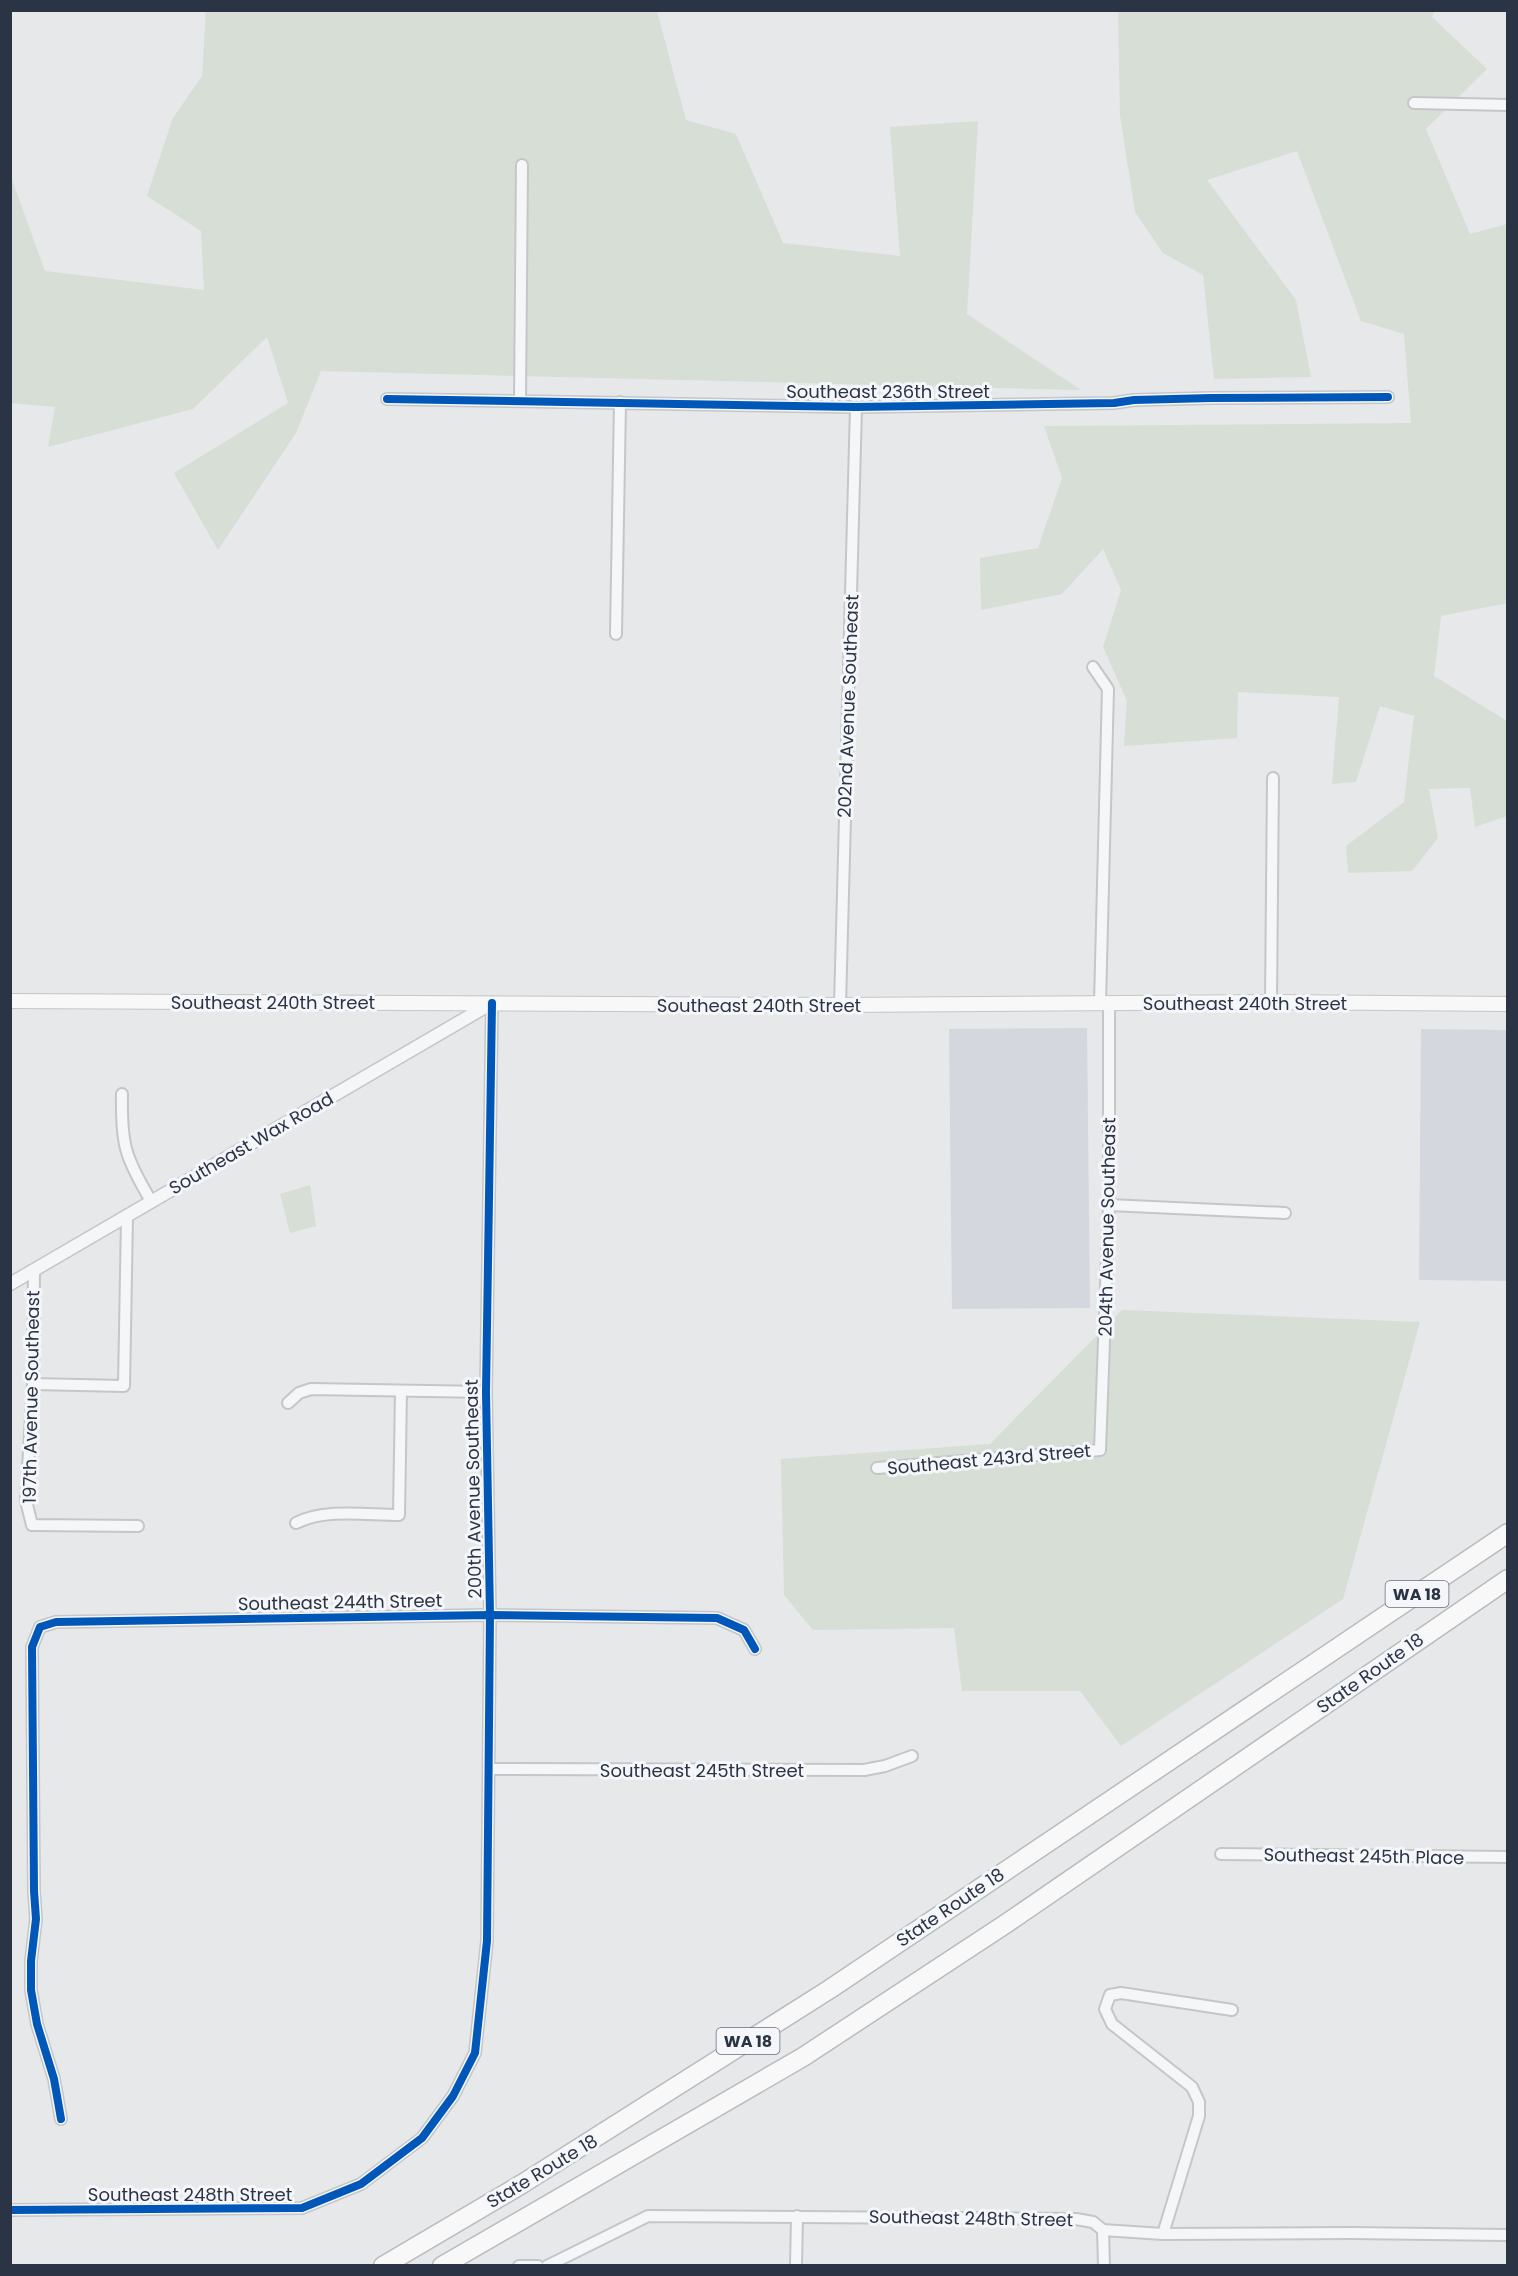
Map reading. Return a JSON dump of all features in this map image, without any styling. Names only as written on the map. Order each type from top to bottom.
[{"type":"highway","name":"State Route 18","points":[[382,2265],[522,2184],[830,1989],[1508,1533]]},
{"type":"highway","name":"State Route 18","points":[[442,2265],[803,2057],[1006,1923],[1508,1579]]},
{"type":"main road","name":"Southeast 240th Street","points":[[10,1001],[840,1005],[1271,1002],[1508,1004]]},
{"type":"street","points":[[1414,103],[1508,105]]},
{"type":"street","points":[[520,401],[522,165]]},
{"type":"street","name":"Southeast 236th Street","points":[[387,399],[856,407],[1081,404],[1211,398],[1388,397]]},
{"type":"street","points":[[616,634],[620,402]]},
{"type":"street","name":"202nd Avenue Southeast","points":[[840,1005],[856,407]]},
{"type":"street","name":"204th Avenue Southeast","points":[[1093,667],[1108,689],[1105,1004],[1109,1204],[1100,1450]]},
{"type":"street","points":[[1271,1002],[1273,778]]},
{"type":"street","name":"Southeast Wax Road","points":[[10,1284],[492,1004]]},
{"type":"street","name":"200th Avenue Southeast","points":[[422,2138],[453,2096],[474,2053],[487,1941],[490,1615],[486,1392],[492,1004]]},
{"type":"street","points":[[122,1094],[121,1128],[127,1154],[135,1174],[151,1201]]},
{"type":"street","points":[[1109,1204],[1285,1213]]},
{"type":"street","points":[[33,1384],[124,1386],[127,1217]]},
{"type":"street","name":"197th Avenue Southeast","points":[[34,1270],[33,1384],[26,1501],[32,1525],[138,1526]]},
{"type":"street","points":[[288,1403],[299,1393],[311,1389],[486,1392]]},
{"type":"street","points":[[296,1523],[310,1516],[324,1514],[399,1515],[401,1390]]},
{"type":"street","name":"Southeast 243rd Street","points":[[878,1468],[1100,1450]]},
{"type":"street","name":"Southeast 244th Street","points":[[61,2119],[54,2079],[37,2024],[30,1977],[36,1919],[32,1647],[40,1627],[56,1622],[490,1615],[717,1618],[744,1630],[755,1649]]},
{"type":"street","name":"Southeast 245th Street","points":[[489,1769],[864,1770],[885,1766],[912,1756]]},
{"type":"street","name":"Southeast 245th Place","points":[[1221,1854],[1508,1857]]},
{"type":"street","points":[[1163,2234],[1199,2116],[1199,2102],[1192,2087],[1112,2024],[1105,2009],[1110,1995],[1121,1993],[1232,2010]]},
{"type":"street","name":"Southeast 248th Street","points":[[10,2210],[302,2208],[361,2184],[422,2138]]},
{"type":"street","name":"Southeast 248th Street","points":[[547,2265],[648,2216],[1076,2219],[1093,2222],[1103,2230],[1163,2234],[1508,2235]]},
{"type":"street","points":[[796,2265],[797,2216]]},
{"type":"street","points":[[1103,2230],[1104,2265]]},
{"type":"street","points":[[519,2265],[538,2265]]},
{"type":"shaded area","points":[[206,10],[657,11],[686,120],[736,134],[783,243],[900,256],[890,127],[978,121],[967,314],[1081,390],[321,371],[296,433],[218,550],[174,473],[288,403],[267,337],[193,409],[48,447],[55,407],[11,403],[11,177],[45,271],[204,290],[201,231],[147,196],[173,118],[202,76]]},
{"type":"shaded area","points":[[1118,11],[1434,11],[1432,17],[1487,69],[1426,129],[1470,234],[1507,224],[1508,603],[1441,616],[1434,676],[1507,721],[1507,816],[1475,827],[1470,788],[1429,789],[1438,838],[1412,871],[1348,873],[1346,846],[1404,802],[1414,716],[1380,706],[1356,782],[1332,784],[1339,697],[1238,692],[1237,738],[1124,746],[1127,701],[1103,647],[1121,590],[1103,549],[1062,594],[981,610],[980,558],[1038,548],[1062,478],[1044,426],[1411,423],[1404,334],[1361,321],[1297,151],[1207,180],[1296,300],[1311,377],[1214,379],[1203,275],[1163,253],[1135,212],[1120,115]]},
{"type":"shaded area","points":[[1087,1028],[1090,1308],[952,1309],[949,1029]]},
{"type":"shaded area","points":[[1421,1029],[1507,1030],[1507,1281],[1419,1280]]},
{"type":"shaded area","points":[[310,1185],[316,1226],[290,1233],[280,1194]]},
{"type":"shaded area","points":[[1122,1310],[1420,1322],[1343,1599],[1121,1746],[1080,1691],[962,1691],[954,1628],[813,1630],[784,1595],[781,1459],[990,1444]]},
{"type":"cycle path","points":[[387,399],[856,407],[1114,403],[1134,400],[1211,398],[1388,397]]},
{"type":"cycle path","points":[[10,2210],[302,2208],[361,2184],[422,2138],[453,2096],[475,2053],[487,1941],[490,1615],[486,1392],[492,1003]]},
{"type":"cycle path","points":[[61,2119],[54,2079],[37,2024],[31,1990],[31,1961],[36,1919],[32,1647],[40,1627],[56,1622],[490,1615],[717,1618],[744,1630],[755,1649]]}]
